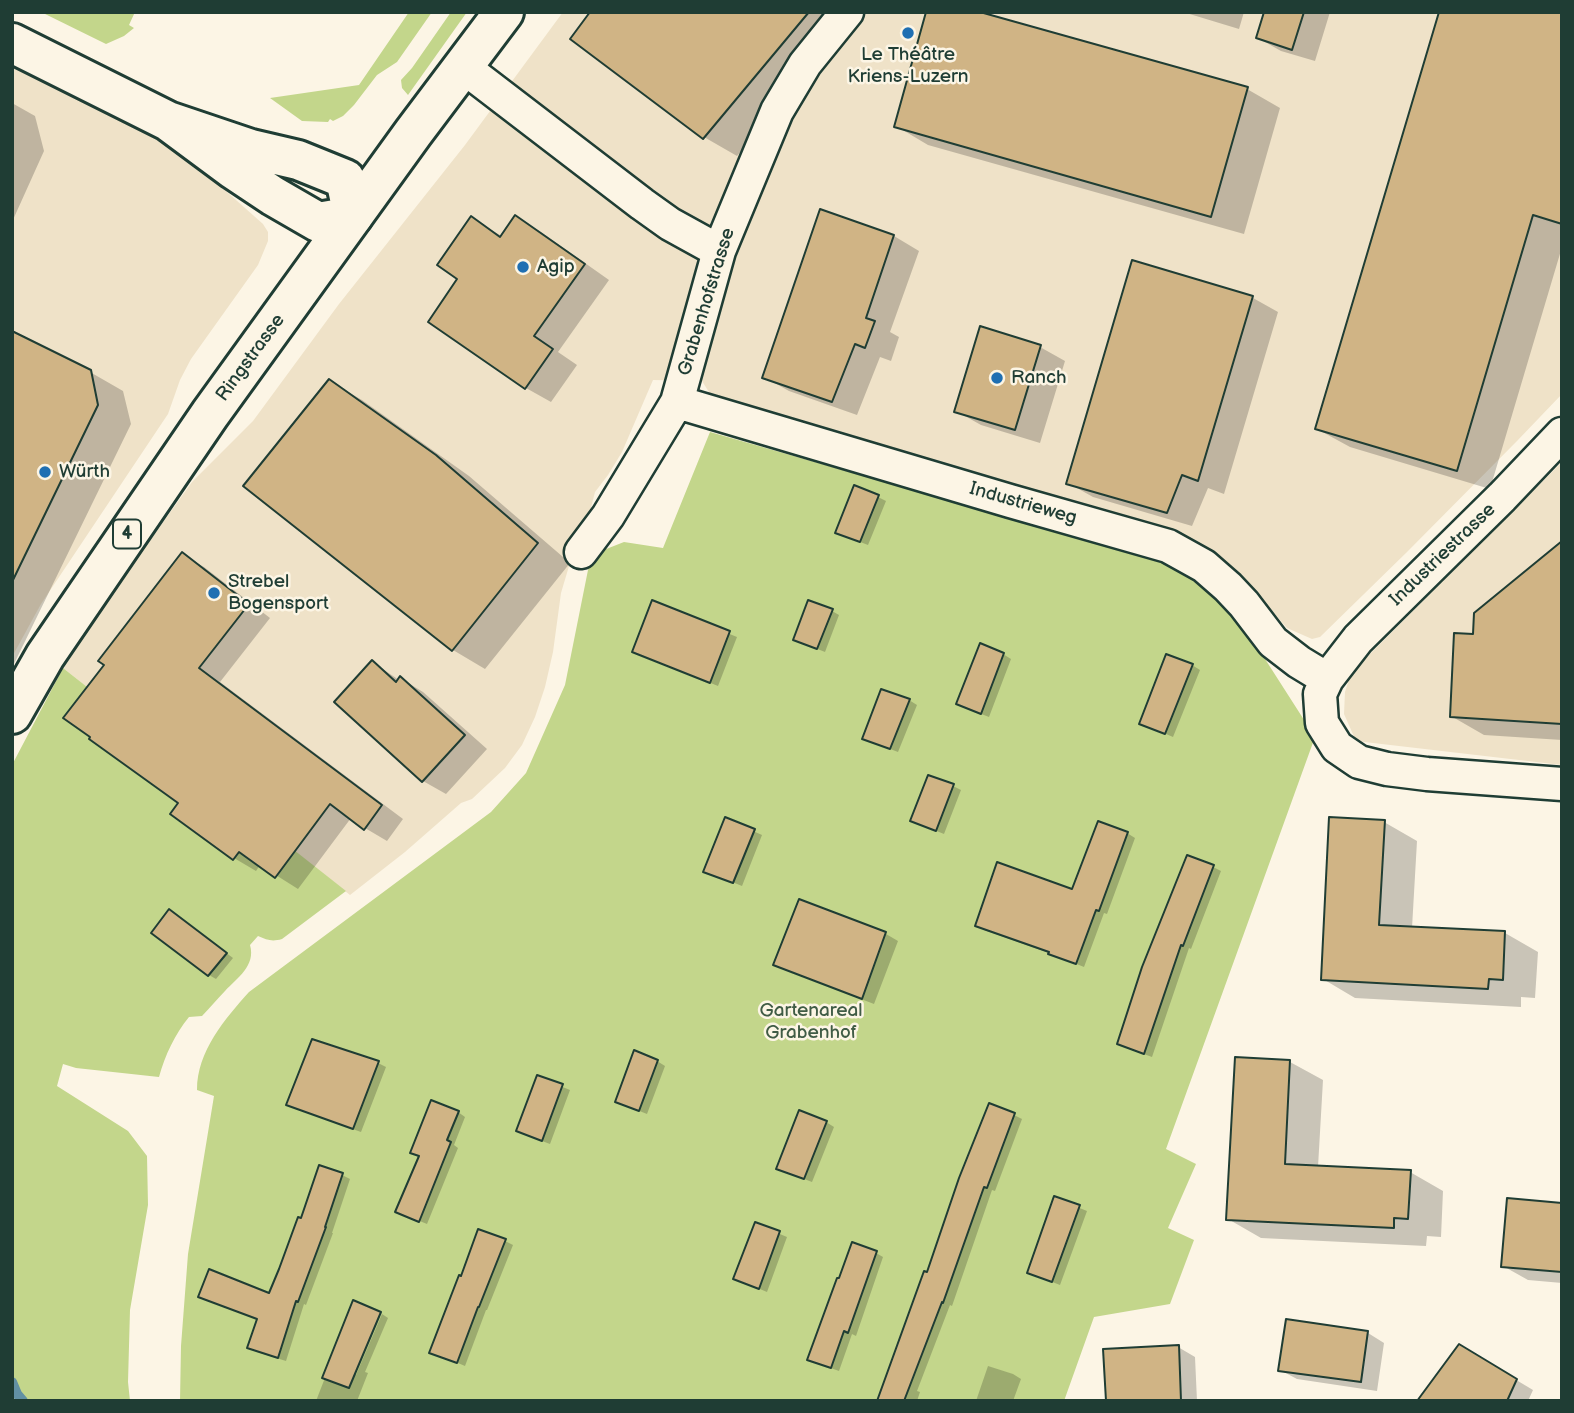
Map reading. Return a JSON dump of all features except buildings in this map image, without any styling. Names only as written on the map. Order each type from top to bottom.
[{"type":"main road","name":"Ringstrasse","points":[[12,714],[45,656],[210,414],[504,12]]},
{"type":"main road","points":[[12,43],[168,121],[244,146],[298,160],[345,179],[353,216]]},
{"type":"street","name":"Grabenhofstrasse","points":[[581,552],[608,516],[677,401],[719,251],[777,111],[804,64],[847,12]]},
{"type":"street","points":[[462,66],[642,204],[670,224],[719,251]]},
{"type":"street","name":"Industrieweg","points":[[677,401],[1168,546],[1204,566],[1244,604],[1273,642],[1327,679]]},
{"type":"street","name":"Industriestrasse","points":[[1327,679],[1358,639],[1562,434]]},
{"type":"street","points":[[1327,679],[1320,694],[1322,723],[1337,747],[1359,762],[1427,774],[1562,785]]},
{"type":"shaded area","points":[[563,12],[1562,12],[1562,394],[1407,552],[1320,637],[1312,639],[1287,628],[1257,594],[1183,538],[712,397],[702,381],[653,380],[622,452],[595,492],[585,531],[572,556],[561,593],[545,687],[522,745],[505,768],[472,799],[461,803],[350,895],[63,668],[94,618],[192,482],[253,421],[339,304],[465,145]]},
{"type":"shaded area","points":[[12,60],[130,120],[200,168],[263,224],[268,232],[268,241],[258,265],[191,359],[168,414],[41,604],[12,657]]},
{"type":"shaded area","points":[[1562,462],[1562,765],[1356,741],[1344,714],[1345,692],[1351,673]]},
{"type":"green space","points":[[41,12],[135,12],[129,25],[134,28],[106,44]]},
{"type":"green space","points":[[409,12],[432,12],[397,62],[377,75],[343,116],[328,122],[302,121],[270,98],[359,85]]},
{"type":"green space","points":[[451,12],[467,12],[408,95],[402,88],[401,80]]},
{"type":"green space","name":"Gartenareal Grabenhof","points":[[710,432],[1185,568],[1214,590],[1258,648],[1315,737],[1166,1149],[1196,1164],[1168,1228],[1194,1240],[1170,1304],[1094,1317],[1064,1401],[180,1401],[188,1254],[214,1096],[197,1090],[198,1076],[214,1036],[249,992],[491,812],[526,773],[565,685],[591,555],[624,542],[663,548]]},
{"type":"green space","points":[[63,668],[346,891],[282,939],[270,940],[258,936],[250,945],[250,959],[244,971],[202,1016],[189,1017],[184,1024],[171,1045],[159,1077],[76,1068],[63,1064],[57,1086],[128,1131],[147,1156],[148,1205],[130,1310],[130,1401],[12,1401],[12,765]]},
{"type":"waterway","points":[[12,1382],[23,1401]]},
{"type":"place","name":"Le Théâtre Kriens-Luzern","points":[[908,33]]},
{"type":"place","name":"Agip","points":[[523,267]]},
{"type":"place","name":"Ranch","points":[[997,378]]},
{"type":"place","name":"Würth","points":[[45,472]]},
{"type":"place","name":"Strebel Bogensport","points":[[214,593]]}]
